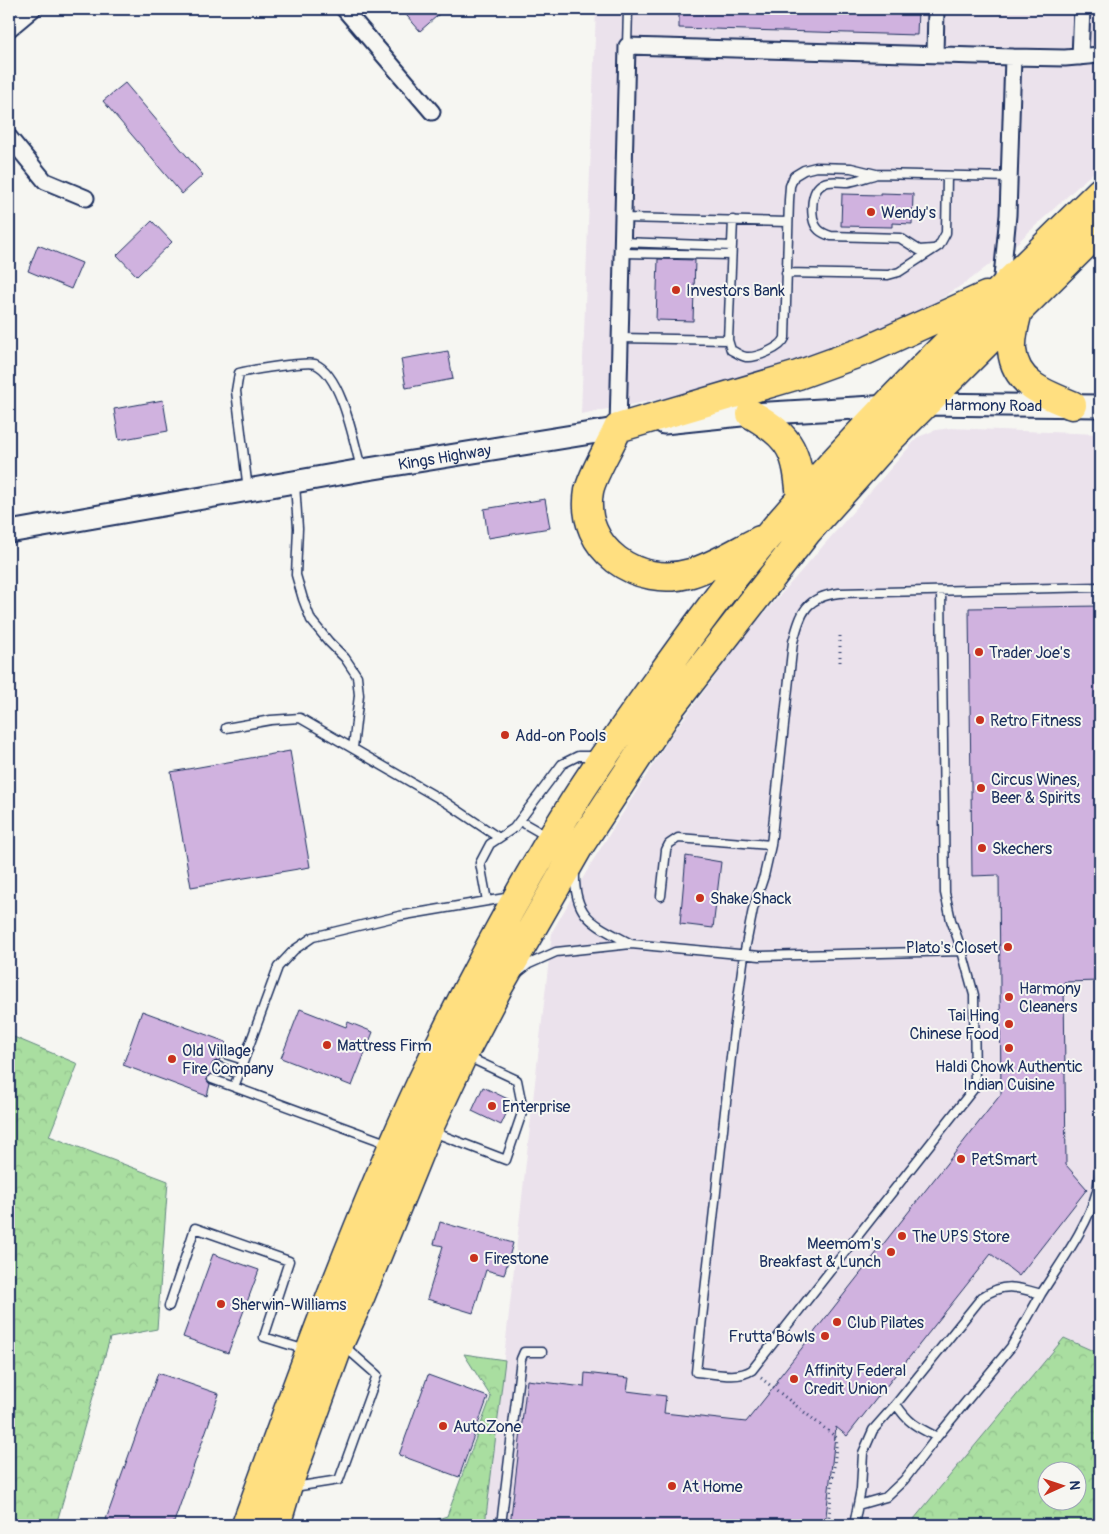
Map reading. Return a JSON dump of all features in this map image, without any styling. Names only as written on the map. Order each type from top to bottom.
[{"type":"highway","points":[[276,1525],[287,1488],[406,1151],[422,1081],[492,943],[552,839],[604,757],[733,578],[801,499],[886,406],[1100,192]]},
{"type":"highway","points":[[246,1525],[311,1352],[406,1151],[428,1130],[499,986],[578,848],[670,708],[814,525],[893,436],[1018,310],[1096,236]]},
{"type":"highway","points":[[770,535],[690,573],[667,577],[640,573],[624,566],[608,553],[598,540],[590,521],[588,507],[591,484],[618,428],[807,372],[867,350],[1001,289]]},
{"type":"highway","points":[[1018,310],[1012,350],[1022,373],[1030,384],[1040,392],[1072,405]]},
{"type":"highway","points":[[752,414],[781,434],[790,445],[795,459],[801,499]]},
{"type":"street","points":[[9,29],[33,9]]},
{"type":"street","points":[[344,9],[432,112]]},
{"type":"street","points":[[935,54],[936,9]]},
{"type":"street","points":[[1080,57],[1082,9]]},
{"type":"street","points":[[618,428],[627,46],[1014,57],[1080,57],[1100,55]]},
{"type":"street","points":[[1001,289],[1007,235],[1014,57]]},
{"type":"street","points":[[9,137],[45,181],[86,198]]},
{"type":"street","name":"Harmony Road","points":[[886,406],[925,404],[1100,406]]},
{"type":"street","name":"Kings Highway","points":[[9,532],[362,470],[618,428],[752,414],[886,406]]},
{"type":"lane","points":[[627,46],[628,9]]},
{"type":"lane","points":[[733,220],[728,340],[731,350],[741,356],[756,356],[783,342],[784,338],[790,186],[794,176],[804,170],[816,167],[851,168],[876,174],[1010,177]]},
{"type":"lane","points":[[876,174],[850,182],[834,182],[819,186],[816,190],[812,207],[815,225],[818,229],[831,236],[900,238],[919,250],[939,246]]},
{"type":"lane","points":[[786,274],[894,274],[939,246],[946,233],[947,176]]},
{"type":"lane","points":[[623,218],[788,222]]},
{"type":"lane","points":[[622,247],[732,246]]},
{"type":"lane","points":[[622,247],[732,256]]},
{"type":"lane","points":[[620,338],[728,340]]},
{"type":"lane","points":[[248,490],[236,391],[239,374],[259,368],[314,364],[324,370],[334,384],[345,408],[362,470]]},
{"type":"lane","points":[[295,482],[298,528],[296,575],[303,599],[311,620],[345,658],[358,676],[359,695],[353,748]]},
{"type":"lane","points":[[941,591],[945,893],[951,920],[974,995],[974,1086],[752,1370],[738,1376],[696,1372],[744,955],[753,909],[772,845],[793,642],[801,614],[814,602],[828,594],[840,593],[1100,587]]},
{"type":"lane","points":[[226,728],[271,720],[300,718],[447,803],[499,838]]},
{"type":"lane","points":[[488,901],[480,863],[490,844],[514,828],[562,764],[578,756],[604,757]]},
{"type":"lane","points":[[520,821],[552,839]]},
{"type":"lane","points":[[661,896],[666,850],[669,844],[678,838],[772,845]]},
{"type":"lane","points":[[578,848],[575,874],[576,894],[580,908],[595,924],[631,944]]},
{"type":"lane","points":[[234,1087],[278,967],[294,950],[313,937],[399,916],[518,896]]},
{"type":"lane","points":[[499,986],[529,964],[556,952],[631,944],[744,955],[774,956],[962,951]]},
{"type":"lane","points":[[222,1053],[244,1060]]},
{"type":"lane","points":[[428,1130],[506,1160],[524,1110],[517,1080],[463,1056]]},
{"type":"lane","points":[[217,1066],[239,1074]]},
{"type":"lane","points":[[212,1079],[406,1151]]},
{"type":"lane","points":[[858,1505],[886,1497],[904,1480],[937,1436],[1011,1348],[1041,1294],[1079,1234],[1097,1190],[1100,1160]]},
{"type":"lane","points":[[168,1306],[195,1228],[289,1261],[264,1337],[311,1352]]},
{"type":"lane","points":[[854,1525],[858,1505],[863,1452],[873,1430],[982,1297],[993,1289],[1006,1286],[1041,1294]]},
{"type":"lane","points":[[287,1488],[339,1480],[374,1384],[377,1375],[340,1342]]},
{"type":"lane","points":[[501,1525],[521,1359],[522,1355],[528,1351],[542,1352]]},
{"type":"lane","points":[[896,1404],[905,1418],[919,1428],[937,1436]]},
{"type":"path","points":[[840,636],[840,662]]},
{"type":"path","points":[[752,1370],[837,1438],[828,1525]]},
{"type":"shaded area","points":[[596,9],[1100,9],[1100,166],[1017,243],[971,279],[936,302],[854,345],[687,394],[581,414]]},
{"type":"shaded area","points":[[951,428],[1100,434],[1100,1354],[1064,1338],[909,1525],[485,1525],[552,932],[592,862],[673,733],[748,632],[918,437],[936,430]]},
{"type":"green space","points":[[9,1035],[78,1064],[49,1136],[168,1181],[157,1329],[110,1338],[56,1525],[9,1525]]},
{"type":"green space","points":[[1064,1338],[1100,1354],[1100,1525],[909,1525]]},
{"type":"green space","points":[[464,1354],[505,1360],[485,1525],[420,1525],[447,1516],[491,1397]]},
{"type":"building","points":[[401,9],[445,9],[420,31]]},
{"type":"building","points":[[679,9],[918,9],[917,35],[679,28]]},
{"type":"building","points":[[125,83],[203,175],[182,194],[103,101]]},
{"type":"building","points":[[880,193],[913,194],[912,224],[892,223],[892,227],[841,226],[842,194],[880,195]]},
{"type":"building","points":[[152,221],[172,242],[137,276],[117,255]]},
{"type":"building","points":[[38,245],[82,263],[71,289],[28,271]]},
{"type":"building","name":"Investors Bank","points":[[658,259],[695,260],[693,321],[656,320]]},
{"type":"building","points":[[448,351],[453,379],[406,388],[401,359]]},
{"type":"building","points":[[163,400],[168,431],[119,440],[114,409]]},
{"type":"building","points":[[545,499],[550,528],[488,538],[484,509]]},
{"type":"building","points":[[1100,606],[1100,981],[1064,982],[1066,1165],[1087,1189],[1019,1276],[991,1254],[847,1436],[836,1427],[825,1525],[510,1525],[527,1380],[584,1387],[585,1373],[629,1378],[627,1391],[666,1396],[664,1413],[746,1422],[1001,1094],[999,875],[972,876],[969,608]]},
{"type":"building","points":[[290,751],[310,867],[191,887],[171,772]]},
{"type":"building","name":"Shake Shack","points":[[686,856],[721,862],[713,928],[680,924]]},
{"type":"building","name":"Mattress Firm","points":[[300,1009],[346,1027],[348,1022],[373,1032],[352,1086],[281,1058]]},
{"type":"building","name":"Old Village Fire Company","points":[[142,1011],[226,1042],[224,1048],[220,1048],[217,1051],[217,1055],[220,1058],[219,1061],[212,1064],[215,1071],[214,1074],[207,1077],[210,1084],[207,1096],[123,1065]]},
{"type":"building","name":"Enterprise","points":[[483,1087],[512,1101],[501,1125],[472,1111]]},
{"type":"building","name":"Firestone","points":[[440,1222],[513,1243],[504,1275],[486,1270],[473,1313],[427,1299],[443,1246],[434,1244]]},
{"type":"building","name":"Sherwin-Williams","points":[[213,1254],[259,1270],[228,1353],[183,1337]]},
{"type":"building","points":[[158,1373],[219,1394],[173,1525],[104,1525]]},
{"type":"building","name":"AutoZone","points":[[428,1375],[488,1397],[459,1477],[399,1455]]},
{"type":"place","name":"Wendy's","points":[[871,212]]},
{"type":"place","name":"Investors Bank","points":[[676,290]]},
{"type":"place","name":"Trader Joe's","points":[[979,652]]},
{"type":"place","name":"Retro Fitness","points":[[980,720]]},
{"type":"place","name":"Add-on Pools","points":[[505,735]]},
{"type":"place","name":"Circus Wines, Beer & Spirits","points":[[981,788]]},
{"type":"place","name":"Skechers","points":[[982,848]]},
{"type":"place","name":"Shake Shack","points":[[700,898]]},
{"type":"place","name":"Plato's Closet","points":[[1008,947]]},
{"type":"place","name":"Harmony Cleaners","points":[[1009,997]]},
{"type":"place","name":"Tai Hing Chinese Food","points":[[1009,1024]]},
{"type":"place","name":"Mattress Firm","points":[[327,1045]]},
{"type":"place","name":"Haldi Chowk Authentic Indian Cuisine","points":[[1009,1048]]},
{"type":"place","name":"Old Village Fire Company","points":[[172,1059]]},
{"type":"place","name":"Enterprise","points":[[492,1106]]},
{"type":"place","name":"PetSmart","points":[[961,1159]]},
{"type":"place","name":"The UPS Store","points":[[902,1236]]},
{"type":"place","name":"Meemom's Breakfast & Lunch","points":[[891,1252]]},
{"type":"place","name":"Firestone","points":[[474,1258]]},
{"type":"place","name":"Sherwin-Williams","points":[[221,1304]]},
{"type":"place","name":"Club Pilates","points":[[837,1322]]},
{"type":"place","name":"Frutta Bowls","points":[[825,1336]]},
{"type":"place","name":"Affinity Federal Credit Union","points":[[794,1379]]},
{"type":"place","name":"AutoZone","points":[[443,1426]]},
{"type":"place","name":"At Home","points":[[672,1486]]}]
